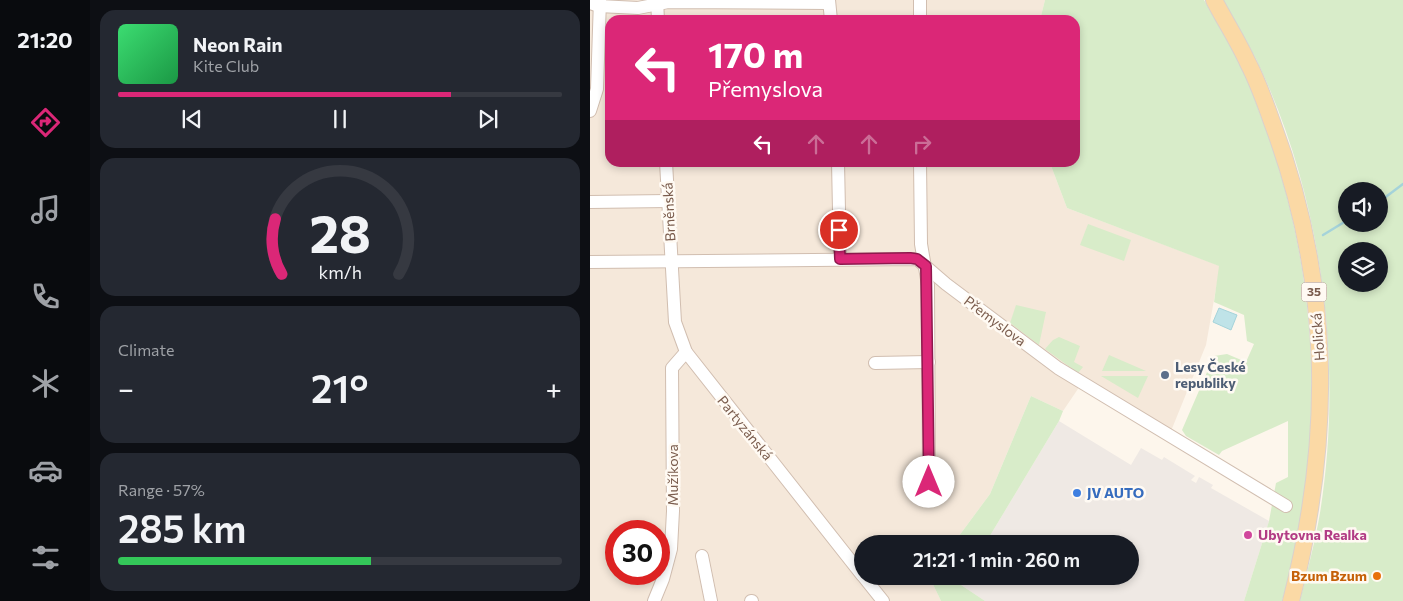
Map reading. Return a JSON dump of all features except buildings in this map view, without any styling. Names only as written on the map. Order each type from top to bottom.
[{"type":"main road","name":"Holická","points":[[1214,0],[1248,62],[1285,158],[1300,209],[1316,304],[1321,372],[1317,463],[1312,511],[1291,601]]},
{"type":"street","points":[[920,0],[920,15]]},
{"type":"street","points":[[592,106],[597,89],[596,3],[638,8],[657,2],[828,1],[831,15]]},
{"type":"street","points":[[657,2],[658,15]]},
{"type":"street","name":"Brněnská","points":[[666,167],[672,261]]},
{"type":"street","points":[[838,167],[840,259]]},
{"type":"street","points":[[920,167],[921,244],[926,266],[929,482]]},
{"type":"street","points":[[590,202],[668,201]]},
{"type":"street","name":"Přemyslova","points":[[590,262],[917,259],[946,284],[1058,368],[1286,506]]},
{"type":"street","name":"Partyzánská","points":[[672,261],[676,322],[686,352],[854,565]]},
{"type":"street","name":"Mužíkova","points":[[654,601],[663,579],[671,549],[673,511],[672,368],[686,352]]},
{"type":"street","points":[[874,363],[928,362]]},
{"type":"street","points":[[702,556],[711,601]]},
{"type":"street","name":"Partyzánská","points":[[870,585],[883,601]]},
{"type":"shaded area","points":[[590,0],[1045,0],[1041,15],[605,15],[605,167],[1052,167],[1067,208],[1220,266],[1206,345],[1171,431],[1084,380],[1063,411],[1031,396],[990,494],[960,535],[854,535],[854,585],[933,585],[941,601],[590,601]]},
{"type":"shaded area","points":[[1059,421],[1131,465],[1141,448],[1162,460],[1164,457],[1195,476],[1191,480],[1196,483],[1199,477],[1213,485],[1211,488],[1269,521],[1244,601],[985,601],[961,585],[1139,585],[1139,535],[990,535]]},
{"type":"green space","points":[[1045,0],[1204,0],[1237,58],[1250,87],[1279,169],[1292,216],[1308,313],[1311,362],[1309,460],[1297,544],[1282,601],[1244,601],[1269,521],[1276,483],[1288,477],[1288,421],[1222,451],[1219,455],[1186,436],[1182,430],[1214,356],[1227,354],[1246,362],[1254,344],[1247,341],[1244,315],[1214,302],[1219,266],[1067,208],[1052,167],[1080,167],[1080,15],[1041,15]]},
{"type":"green space","points":[[1223,0],[1403,0],[1403,601],[1300,601],[1318,524],[1327,456],[1328,340],[1322,281],[1312,223],[1297,166],[1279,111],[1248,44]]},
{"type":"green space","points":[[1088,224],[1131,240],[1124,261],[1080,245]]},
{"type":"green space","points":[[1016,305],[1046,312],[1039,345],[1010,323]]},
{"type":"green space","points":[[1059,337],[1080,346],[1074,362],[1083,367],[1078,373],[1045,349],[1053,340]]},
{"type":"green space","points":[[1109,355],[1146,371],[1102,371]]},
{"type":"green space","points":[[1101,376],[1148,376],[1138,398]]},
{"type":"green space","points":[[1031,396],[1063,411],[1059,421],[990,535],[960,535],[990,494]]},
{"type":"green space","points":[[933,585],[961,585],[985,601],[941,601]]},
{"type":"water","points":[[1219,308],[1237,315],[1231,330],[1213,322]]},
{"type":"waterway","points":[[1388,195],[1403,184]]},
{"type":"waterway","points":[[1323,235],[1338,226]]},
{"type":"place","name":"Lesy České republiky","points":[[1165,375]]},
{"type":"place","name":"JV AUTO","points":[[1077,493]]},
{"type":"place","name":"Ubytovna Realka","points":[[1248,535]]},
{"type":"place","name":"Bzum Bzum","points":[[1377,576]]},
{"type":"route","points":[[839,230],[840,259],[910,258],[917,259],[926,266],[928,285],[929,482]]}]
